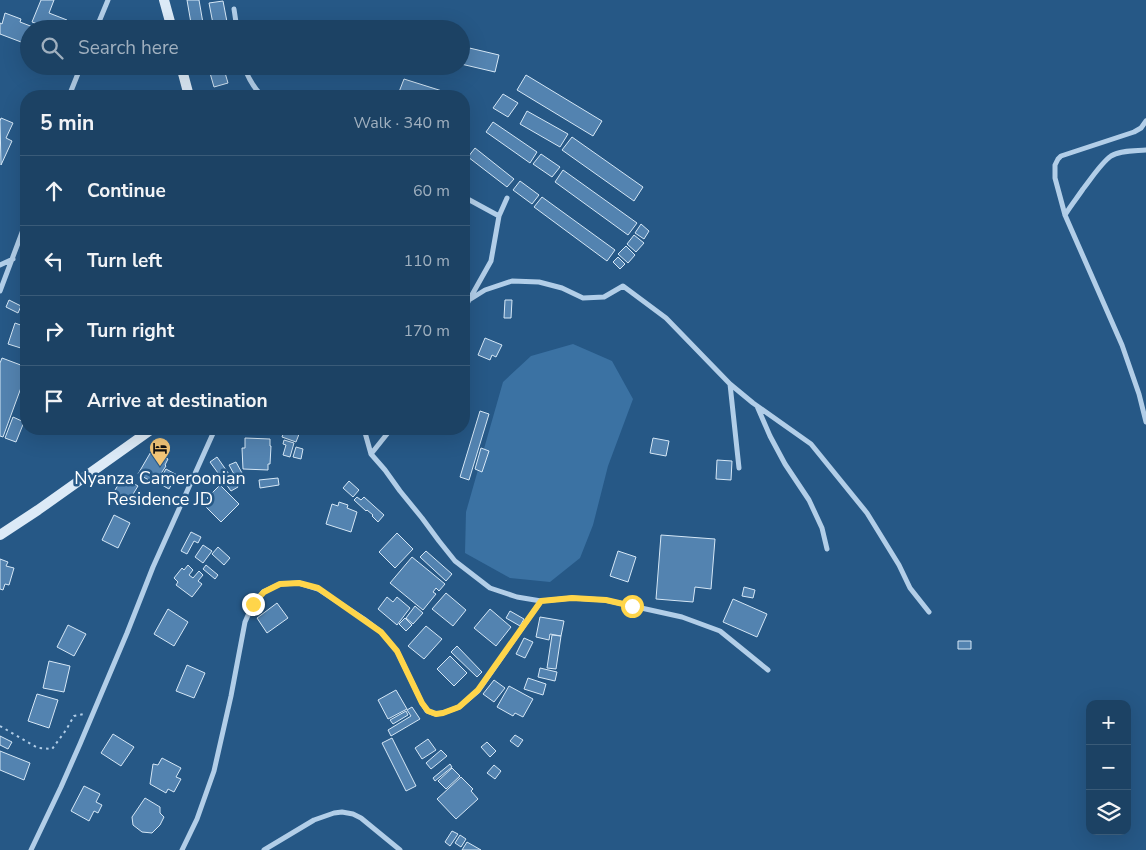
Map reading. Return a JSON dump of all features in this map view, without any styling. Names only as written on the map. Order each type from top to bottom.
[{"type":"main road","points":[[164,0],[170,20]]},
{"type":"main road","points":[[184,75],[188,90]]},
{"type":"main road","points":[[0,535],[144,435]]},
{"type":"street","points":[[100,20],[108,0]]},
{"type":"street","points":[[234,9],[236,20]]},
{"type":"street","points":[[71,90],[77,75]]},
{"type":"street","points":[[248,75],[256,90]]},
{"type":"street","points":[[1146,121],[1141,128],[1134,132],[1061,156],[1055,165],[1055,178],[1065,215],[1122,345],[1139,394],[1146,422]]},
{"type":"street","points":[[1065,215],[1095,173],[1111,156],[1126,151],[1146,150]]},
{"type":"street","points":[[470,298],[491,260],[499,216],[507,198]]},
{"type":"street","points":[[470,200],[499,216]]},
{"type":"street","points":[[0,292],[20,239]]},
{"type":"street","points":[[0,265],[13,259]]},
{"type":"street","points":[[470,299],[485,290],[512,281],[539,282],[562,288],[583,298],[604,297],[623,286],[666,318],[730,384],[810,444],[867,513],[899,565],[910,588],[929,612]]},
{"type":"street","points":[[730,384],[739,468]]},
{"type":"street","points":[[757,405],[770,436],[785,464],[809,500],[822,528],[827,549]]},
{"type":"street","points":[[31,850],[61,786],[127,633],[153,567],[212,435]]},
{"type":"street","points":[[366,435],[371,454],[455,561],[490,588],[516,597],[541,601],[572,598],[606,600],[682,617],[720,631],[768,670]]},
{"type":"street","points":[[371,454],[386,435]]},
{"type":"street","points":[[182,850],[197,819],[214,771],[245,622],[253,604],[264,592],[280,584],[299,583],[318,588],[364,619],[381,632],[397,651],[422,703],[428,711],[436,714],[459,707],[478,690],[541,601]]},
{"type":"street","points":[[264,850],[314,820],[342,812],[361,818],[400,850]]},
{"type":"path","points":[[0,726],[38,748],[52,749],[74,716],[93,711]]},
{"type":"shaded area","points":[[573,344],[612,361],[633,399],[608,466],[593,525],[580,558],[550,582],[510,578],[465,553],[466,512],[503,382],[531,356]]},
{"type":"building","points":[[41,0],[54,0],[49,13],[67,20],[33,20]]},
{"type":"building","points":[[187,0],[199,0],[202,20],[190,20]]},
{"type":"building","points":[[223,1],[227,20],[212,20],[209,3]]},
{"type":"building","points":[[5,13],[21,19],[20,42],[0,34],[0,23],[2,24]]},
{"type":"building","points":[[470,48],[499,55],[495,72],[470,66]]},
{"type":"building","points":[[211,75],[226,75],[228,83],[214,87]]},
{"type":"building","points":[[526,75],[602,121],[593,136],[517,90]]},
{"type":"building","points":[[404,79],[439,90],[400,90]]},
{"type":"building","points":[[503,94],[518,103],[508,117],[493,108]]},
{"type":"building","points":[[527,111],[568,134],[560,147],[520,124]]},
{"type":"building","points":[[1,118],[13,123],[6,138],[12,141],[1,165],[0,121]]},
{"type":"building","points":[[493,122],[537,152],[530,163],[486,132]]},
{"type":"building","points":[[572,137],[643,187],[634,201],[562,150]]},
{"type":"building","points":[[475,148],[514,179],[507,187],[470,159],[470,154]]},
{"type":"building","points":[[541,154],[560,167],[552,177],[533,164]]},
{"type":"building","points":[[563,170],[637,223],[628,235],[555,182]]},
{"type":"building","points":[[520,181],[539,195],[532,204],[513,190]]},
{"type":"building","points":[[542,197],[615,250],[607,261],[534,207]]},
{"type":"building","points":[[641,224],[649,231],[644,239],[635,233]]},
{"type":"building","points":[[634,235],[644,243],[636,252],[627,244]]},
{"type":"building","points":[[626,246],[635,255],[628,263],[618,254]]},
{"type":"building","points":[[618,257],[625,264],[620,269],[613,262]]},
{"type":"building","points":[[9,300],[20,306],[18,313],[6,307]]},
{"type":"building","points":[[505,300],[512,300],[511,318],[504,318]]},
{"type":"building","points":[[15,323],[20,325],[20,348],[8,344]]},
{"type":"building","points":[[485,338],[502,345],[496,357],[492,355],[490,360],[478,355]]},
{"type":"building","points":[[2,358],[20,365],[20,390],[3,437],[0,436],[0,363]]},
{"type":"building","points":[[480,411],[489,414],[469,480],[460,477]]},
{"type":"building","points":[[13,417],[20,420],[20,432],[16,442],[5,438]]},
{"type":"building","points":[[283,435],[299,435],[296,442],[282,437]]},
{"type":"building","points":[[245,438],[270,439],[270,464],[268,464],[268,470],[243,469],[242,448],[245,448]]},
{"type":"building","points":[[653,438],[669,441],[666,456],[650,453]]},
{"type":"building","points":[[284,440],[294,443],[290,457],[283,455],[286,445],[283,444]]},
{"type":"building","points":[[296,447],[303,449],[301,459],[293,457]]},
{"type":"building","points":[[481,448],[489,451],[482,472],[475,469]]},
{"type":"building","points":[[152,450],[168,459],[156,484],[138,474]]},
{"type":"building","points":[[217,457],[238,487],[231,491],[210,462]]},
{"type":"building","points":[[717,460],[732,461],[731,480],[716,479]]},
{"type":"building","points":[[236,462],[242,473],[235,476],[229,465]]},
{"type":"building","points":[[166,469],[177,475],[169,489],[158,483]]},
{"type":"building","points":[[123,477],[138,486],[127,504],[112,495]]},
{"type":"building","points":[[278,478],[279,485],[260,488],[259,480]]},
{"type":"building","points":[[349,481],[359,490],[353,497],[343,488]]},
{"type":"building","points":[[220,485],[239,504],[221,522],[206,507],[211,502],[207,498]]},
{"type":"building","points":[[357,497],[361,500],[364,497],[384,515],[378,522],[373,515],[354,500]]},
{"type":"building","points":[[339,502],[348,505],[347,508],[357,512],[351,532],[326,524],[332,504],[338,506]]},
{"type":"building","points":[[114,515],[130,523],[118,548],[102,540]]},
{"type":"building","points":[[191,532],[201,537],[198,543],[194,541],[187,554],[181,551]]},
{"type":"building","points":[[397,533],[413,549],[395,568],[379,552]]},
{"type":"building","points":[[661,535],[715,539],[711,589],[695,587],[693,602],[656,599]]},
{"type":"building","points":[[203,545],[212,551],[203,563],[195,557]]},
{"type":"building","points":[[218,547],[230,558],[224,565],[212,554]]},
{"type":"building","points":[[426,551],[452,574],[446,581],[420,557]]},
{"type":"building","points":[[618,551],[636,557],[628,582],[610,576]]},
{"type":"building","points":[[412,557],[445,584],[439,591],[436,588],[433,592],[436,594],[423,610],[390,583]]},
{"type":"building","points":[[0,559],[8,562],[6,566],[14,568],[9,585],[5,584],[3,590],[0,589]]},
{"type":"building","points":[[188,565],[193,570],[189,575],[193,578],[199,571],[203,575],[198,581],[202,584],[192,597],[176,585],[178,582],[174,578],[182,568],[184,570]]},
{"type":"building","points":[[206,565],[218,575],[215,579],[203,569]]},
{"type":"building","points":[[744,587],[755,590],[753,598],[742,596]]},
{"type":"building","points":[[446,593],[466,610],[453,626],[432,609]]},
{"type":"building","points":[[387,597],[393,602],[397,597],[410,608],[397,625],[378,609]]},
{"type":"building","points":[[733,599],[767,614],[757,637],[723,622]]},
{"type":"building","points":[[277,603],[288,618],[267,633],[257,618]]},
{"type":"building","points":[[415,606],[423,613],[413,624],[406,618]]},
{"type":"building","points":[[168,609],[188,622],[174,646],[154,634]]},
{"type":"building","points":[[490,609],[511,627],[496,646],[474,628]]},
{"type":"building","points":[[510,611],[524,619],[520,626],[506,618]]},
{"type":"building","points":[[540,617],[564,621],[561,636],[550,634],[549,640],[536,637]]},
{"type":"building","points":[[405,618],[412,625],[406,631],[399,624]]},
{"type":"building","points":[[68,625],[86,634],[74,656],[57,647]]},
{"type":"building","points":[[426,626],[442,639],[424,659],[408,646]]},
{"type":"building","points":[[552,635],[561,636],[556,669],[547,668]]},
{"type":"building","points":[[524,638],[533,642],[525,658],[516,654]]},
{"type":"building","points":[[958,641],[971,641],[971,649],[958,649]]},
{"type":"building","points":[[457,646],[482,672],[477,677],[451,652]]},
{"type":"building","points":[[450,656],[467,673],[454,686],[437,669]]},
{"type":"building","points":[[49,661],[70,666],[64,692],[43,688]]},
{"type":"building","points":[[187,665],[205,673],[194,698],[176,691]]},
{"type":"building","points":[[540,668],[557,672],[555,681],[538,677]]},
{"type":"building","points":[[528,678],[546,684],[543,695],[524,689]]},
{"type":"building","points":[[494,680],[505,688],[494,702],[483,694]]},
{"type":"building","points":[[509,686],[533,699],[523,717],[515,713],[513,716],[497,707]]},
{"type":"building","points":[[396,690],[407,709],[388,719],[378,700]]},
{"type":"building","points":[[37,694],[58,700],[49,728],[28,721]]},
{"type":"building","points":[[412,707],[420,719],[391,736],[388,730],[411,716],[407,710]]},
{"type":"building","points":[[406,711],[408,715],[393,724],[390,720]]},
{"type":"building","points":[[113,734],[134,747],[121,766],[101,753]]},
{"type":"building","points":[[515,735],[523,740],[518,747],[510,741]]},
{"type":"building","points":[[0,736],[12,742],[8,749],[0,745]]},
{"type":"building","points":[[392,738],[416,786],[406,791],[382,743]]},
{"type":"building","points":[[428,739],[436,750],[422,759],[415,748]]},
{"type":"building","points":[[487,742],[496,751],[490,757],[481,747]]},
{"type":"building","points":[[441,750],[447,756],[431,769],[426,763]]},
{"type":"building","points":[[0,751],[30,763],[24,780],[0,770]]},
{"type":"building","points":[[162,758],[181,768],[176,777],[181,779],[174,792],[168,789],[166,793],[150,784],[153,764],[158,765]]},
{"type":"building","points":[[450,764],[452,767],[435,781],[433,778]]},
{"type":"building","points":[[494,765],[501,771],[495,779],[487,773]]},
{"type":"building","points":[[452,768],[460,776],[446,789],[438,781]]},
{"type":"building","points":[[461,777],[473,789],[471,791],[478,799],[456,819],[437,799]]},
{"type":"building","points":[[84,786],[100,794],[96,802],[102,805],[98,813],[94,811],[89,821],[71,811]]},
{"type":"building","points":[[145,798],[160,807],[160,813],[164,817],[160,825],[152,833],[142,832],[133,825],[132,817]]},
{"type":"building","points":[[452,831],[458,834],[450,846],[445,842]]},
{"type":"building","points":[[460,835],[466,839],[461,847],[455,843]]},
{"type":"building","points":[[467,842],[481,850],[462,850]]},
{"type":"place","name":"Nyanza Cameroonian Residence JD","points":[[160,467]]},
{"type":"route","points":[[253,604],[264,592],[280,584],[299,583],[318,588],[381,632],[397,651],[422,703],[428,711],[436,714],[459,707],[478,690],[541,601],[572,598],[606,600],[632,606]]}]
